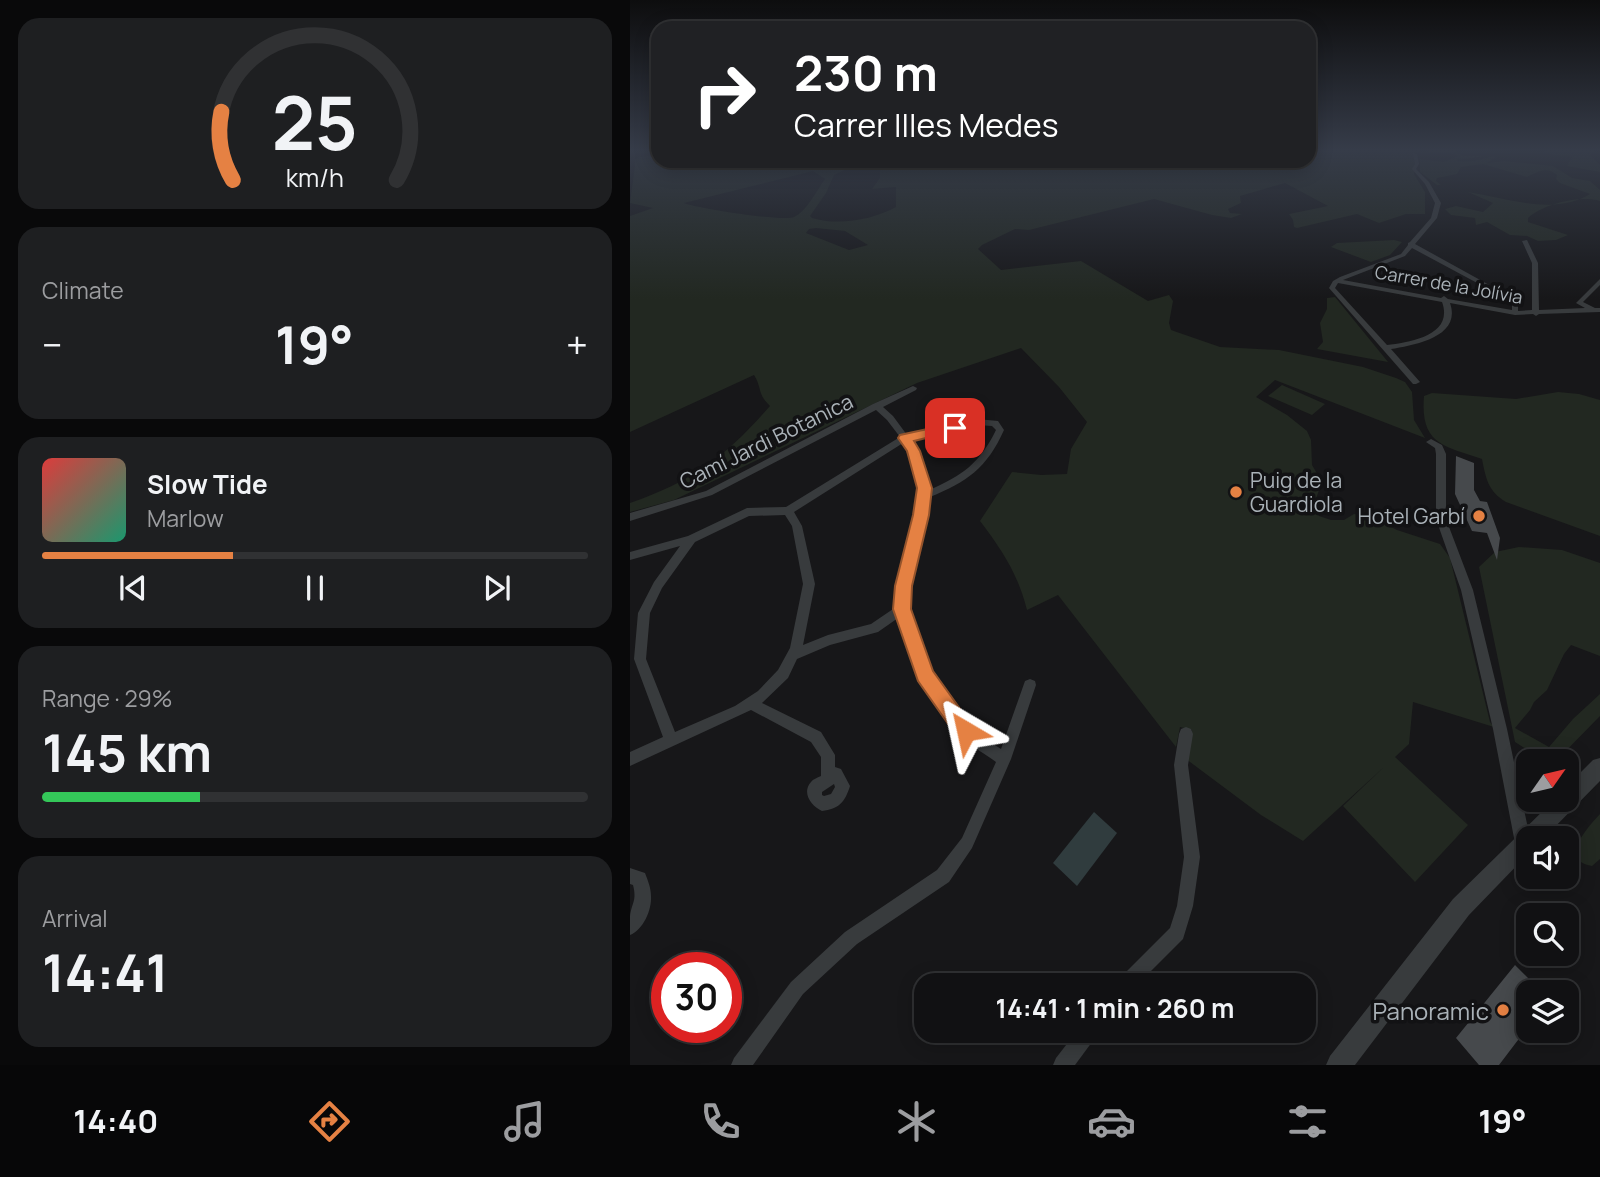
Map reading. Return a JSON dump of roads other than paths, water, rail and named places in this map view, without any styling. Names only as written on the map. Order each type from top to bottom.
[{"type":"street","points":[[1416,382],[1332,288],[1335,282],[1403,256],[1410,244],[1434,218],[1438,203],[1436,200]]},
{"type":"street","points":[[1525,241],[1535,263],[1536,314]]},
{"type":"street","points":[[1410,244],[1509,298],[1515,305],[1515,313]]},
{"type":"street","points":[[1563,313],[1579,303],[1600,281]]},
{"type":"street","name":"Carrer de la Jolívia","points":[[1335,282],[1444,298],[1515,313],[1598,310]]},
{"type":"street","points":[[1385,348],[1409,343],[1440,331],[1448,323],[1450,313],[1444,298]]},
{"type":"street","points":[[1579,303],[1598,310]]},
{"type":"street","name":"Camí Jardi Botanica","points":[[630,517],[709,493],[913,388]]},
{"type":"street","points":[[876,407],[889,416],[914,451],[924,488],[904,586],[902,609],[925,675],[966,731],[1004,759]]},
{"type":"street","points":[[630,556],[691,539],[747,512],[788,511],[905,438],[978,422],[995,423],[1000,430],[985,456],[963,480],[923,496]]},
{"type":"street","points":[[1432,442],[1439,447],[1441,454],[1441,519],[1467,590],[1520,826]]},
{"type":"street","points":[[630,759],[750,703],[763,695],[783,674],[793,655],[809,584],[797,526],[788,511]]},
{"type":"street","points":[[671,739],[640,659],[644,613],[657,585],[691,539]]},
{"type":"street","points":[[793,655],[828,640],[874,628],[902,609]]},
{"type":"street","points":[[741,1065],[806,979],[851,938],[943,876],[967,843],[1004,759],[1030,685]]},
{"type":"street","points":[[750,703],[816,737],[828,755],[828,777]]},
{"type":"street","points":[[1137,973],[1177,933],[1185,906],[1192,857],[1181,765],[1186,734]]},
{"type":"street","points":[[1540,826],[1600,767]]},
{"type":"street","points":[[1339,1065],[1461,907],[1516,850]]},
{"type":"street","points":[[630,876],[639,878],[645,894],[641,915],[630,927]]},
{"type":"street","points":[[1063,1065],[1079,1043]]},
{"type":"place","name":"Puig de la Guardiola","points":[[1236,492]]},
{"type":"place","name":"Hotel Garbí","points":[[1479,516]]},
{"type":"place","name":"Panoramic","points":[[1503,1010]]}]
